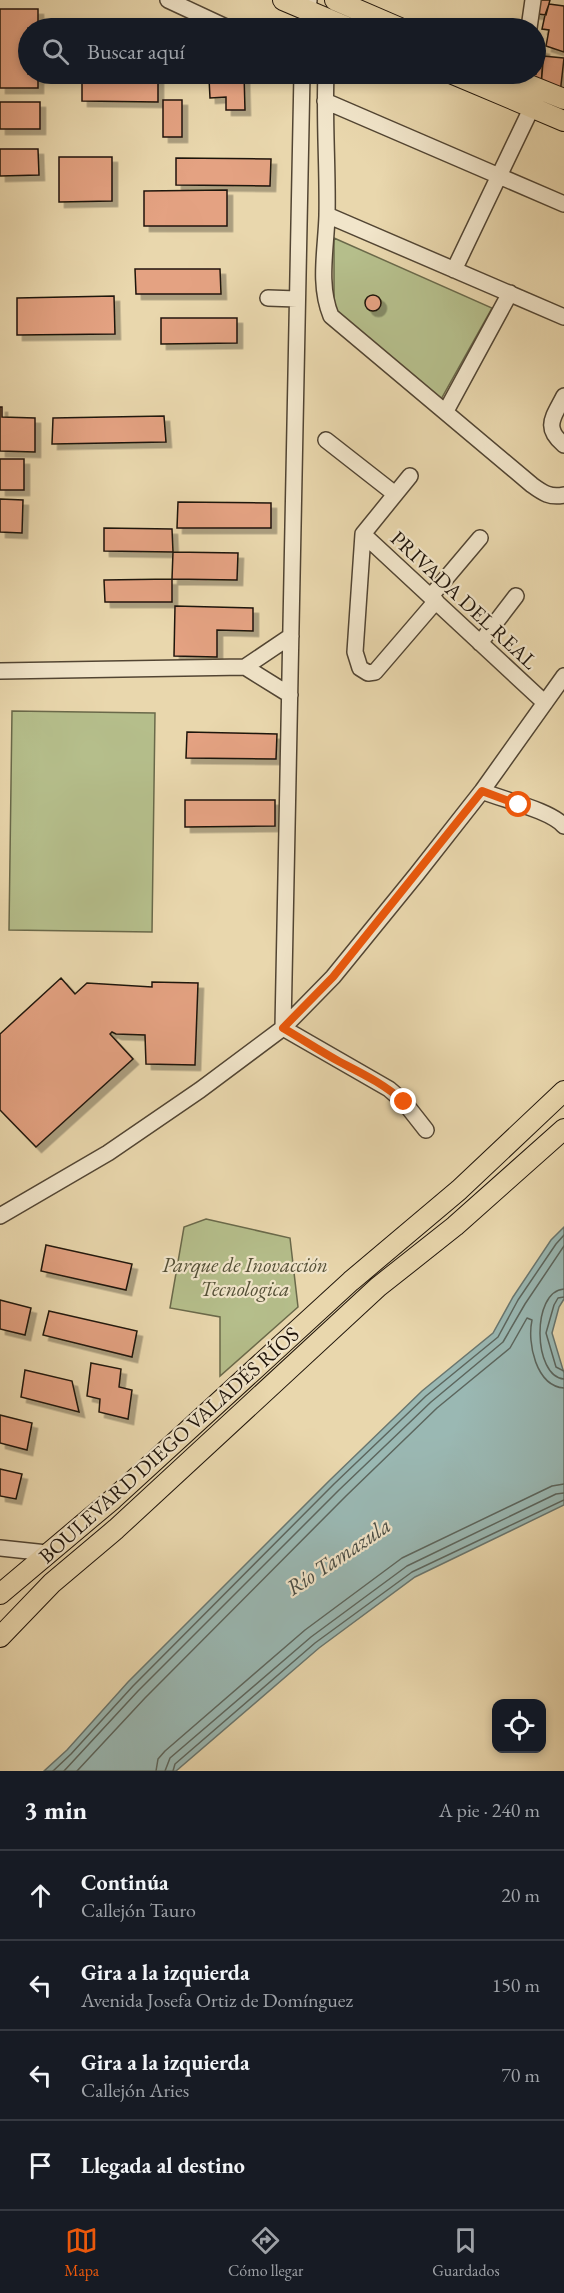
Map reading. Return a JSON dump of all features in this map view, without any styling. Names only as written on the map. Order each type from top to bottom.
[{"type":"main road","points":[[283,0],[309,13]]},
{"type":"main road","points":[[335,0],[377,18]]},
{"type":"main road","points":[[520,85],[564,99]]},
{"type":"main road","points":[[520,85],[532,107],[564,121]]},
{"type":"main road","name":"BOULEVARD DIEGO VALADÉS RÍOS","points":[[0,1594],[113,1499],[351,1281],[459,1190],[564,1091]]},
{"type":"main road","name":"BOULEVARD DIEGO VALADÉS RÍOS","points":[[0,1637],[52,1583],[116,1529],[378,1287],[455,1226],[564,1129]]},
{"type":"street","points":[[168,0],[207,18]]},
{"type":"street","points":[[531,18],[533,0]]},
{"type":"street","points":[[283,1028],[302,84]]},
{"type":"street","points":[[326,84],[327,215],[324,287],[325,303],[331,316],[542,493],[554,497],[564,495]]},
{"type":"street","points":[[325,101],[564,204]]},
{"type":"street","points":[[454,270],[532,107]]},
{"type":"street","points":[[327,215],[564,317]]},
{"type":"street","points":[[446,411],[510,293]]},
{"type":"street","points":[[268,298],[297,299]]},
{"type":"street","points":[[564,396],[551,423],[551,430],[554,437],[564,446]]},
{"type":"street","points":[[326,440],[394,494]]},
{"type":"street","points":[[363,534],[410,476]]},
{"type":"street","name":"PRIVADA DEL REAL","points":[[363,534],[545,704]]},
{"type":"street","name":"PRIVADA DEL REAL","points":[[363,534],[355,652],[360,668],[369,673],[375,672],[433,598]]},
{"type":"street","points":[[433,598],[480,538]]},
{"type":"street","points":[[480,643],[516,596]]},
{"type":"street","points":[[245,667],[291,636]]},
{"type":"street","points":[[0,671],[245,667],[290,695]]},
{"type":"street","points":[[0,1216],[108,1153],[200,1090],[283,1028],[333,977],[482,791],[564,676]]},
{"type":"street","points":[[482,791],[546,814],[560,820],[564,826]]},
{"type":"street","points":[[283,1028],[389,1089],[404,1102],[426,1130]]},
{"type":"street","points":[[0,1548],[47,1553]]},
{"type":"green space","points":[[334,238],[492,308],[440,401],[334,311]]},
{"type":"green space","points":[[12,711],[155,713],[152,932],[9,930]]},
{"type":"green space","name":"Parque de Inovacción Tecnologica","points":[[206,1219],[290,1238],[298,1307],[220,1376],[220,1317],[170,1308],[184,1227]]},
{"type":"water","name":"Río Tamazula","points":[[564,1227],[564,1299],[559,1307],[552,1333],[564,1373],[564,1505],[415,1577],[319,1648],[176,1771],[44,1771],[67,1750],[128,1682],[330,1480],[422,1391],[493,1333],[513,1297],[551,1240]]},
{"type":"building","points":[[533,0],[550,0],[546,15],[531,13]]},
{"type":"building","points":[[549,4],[564,6],[564,52],[546,46],[549,30],[546,30],[545,15]]},
{"type":"building","points":[[0,9],[38,9],[38,18],[18,18],[18,84],[38,84],[38,88],[0,88]]},
{"type":"building","points":[[546,56],[564,58],[560,94],[541,87],[541,84],[546,84]]},
{"type":"building","points":[[82,84],[158,84],[158,102],[82,101]]},
{"type":"building","points":[[209,84],[244,84],[245,110],[226,110],[226,97],[210,98]]},
{"type":"building","points":[[163,100],[182,100],[182,137],[163,137]]},
{"type":"building","points":[[0,102],[40,102],[40,129],[0,129]]},
{"type":"building","points":[[0,149],[38,149],[39,175],[0,176]]},
{"type":"building","points":[[59,157],[112,157],[112,201],[59,202]]},
{"type":"building","points":[[176,158],[271,159],[270,186],[176,185]]},
{"type":"building","points":[[227,190],[227,226],[144,226],[144,191]]},
{"type":"building","points":[[135,269],[220,269],[221,294],[136,294]]},
{"type":"building","points":[[370,295],[376,295],[381,303],[379,309],[370,311],[365,306],[365,300]]},
{"type":"building","points":[[114,296],[115,334],[17,335],[17,298]]},
{"type":"building","points":[[161,318],[237,318],[237,343],[161,344]]},
{"type":"building","points":[[0,407],[2,407],[2,417],[35,418],[35,452],[0,451]]},
{"type":"building","points":[[164,416],[166,442],[52,444],[53,418]]},
{"type":"building","points":[[0,459],[24,459],[24,490],[0,490]]},
{"type":"building","points":[[0,499],[23,500],[22,533],[0,532]]},
{"type":"building","points":[[178,502],[271,503],[271,528],[177,528]]},
{"type":"building","points":[[104,528],[172,529],[173,552],[104,551]]},
{"type":"building","points":[[173,552],[238,553],[237,580],[172,579]]},
{"type":"building","points":[[172,579],[172,602],[105,602],[104,580]]},
{"type":"building","points":[[175,606],[253,608],[253,631],[217,630],[217,657],[174,656]]},
{"type":"building","points":[[187,732],[277,734],[276,759],[186,758]]},
{"type":"building","points":[[185,800],[275,800],[275,826],[185,827]]},
{"type":"building","points":[[61,978],[75,994],[87,983],[152,987],[152,982],[198,983],[195,1065],[146,1064],[145,1035],[112,1032],[110,1034],[133,1059],[36,1147],[0,1110],[0,1034]]},
{"type":"building","points":[[46,1245],[132,1264],[126,1290],[41,1271]]},
{"type":"building","points":[[0,1300],[31,1308],[25,1335],[0,1329]]},
{"type":"building","points":[[49,1311],[137,1331],[132,1357],[43,1335]]},
{"type":"building","points":[[91,1363],[121,1369],[119,1387],[132,1390],[128,1419],[99,1412],[100,1399],[87,1396]]},
{"type":"building","points":[[25,1370],[72,1381],[79,1412],[21,1397]]},
{"type":"building","points":[[0,1415],[32,1423],[27,1450],[0,1443]]},
{"type":"building","points":[[0,1469],[22,1474],[16,1499],[0,1496]]},
{"type":"route","points":[[404,1102],[389,1089],[365,1074],[283,1028],[333,977],[482,791],[519,805]]}]
